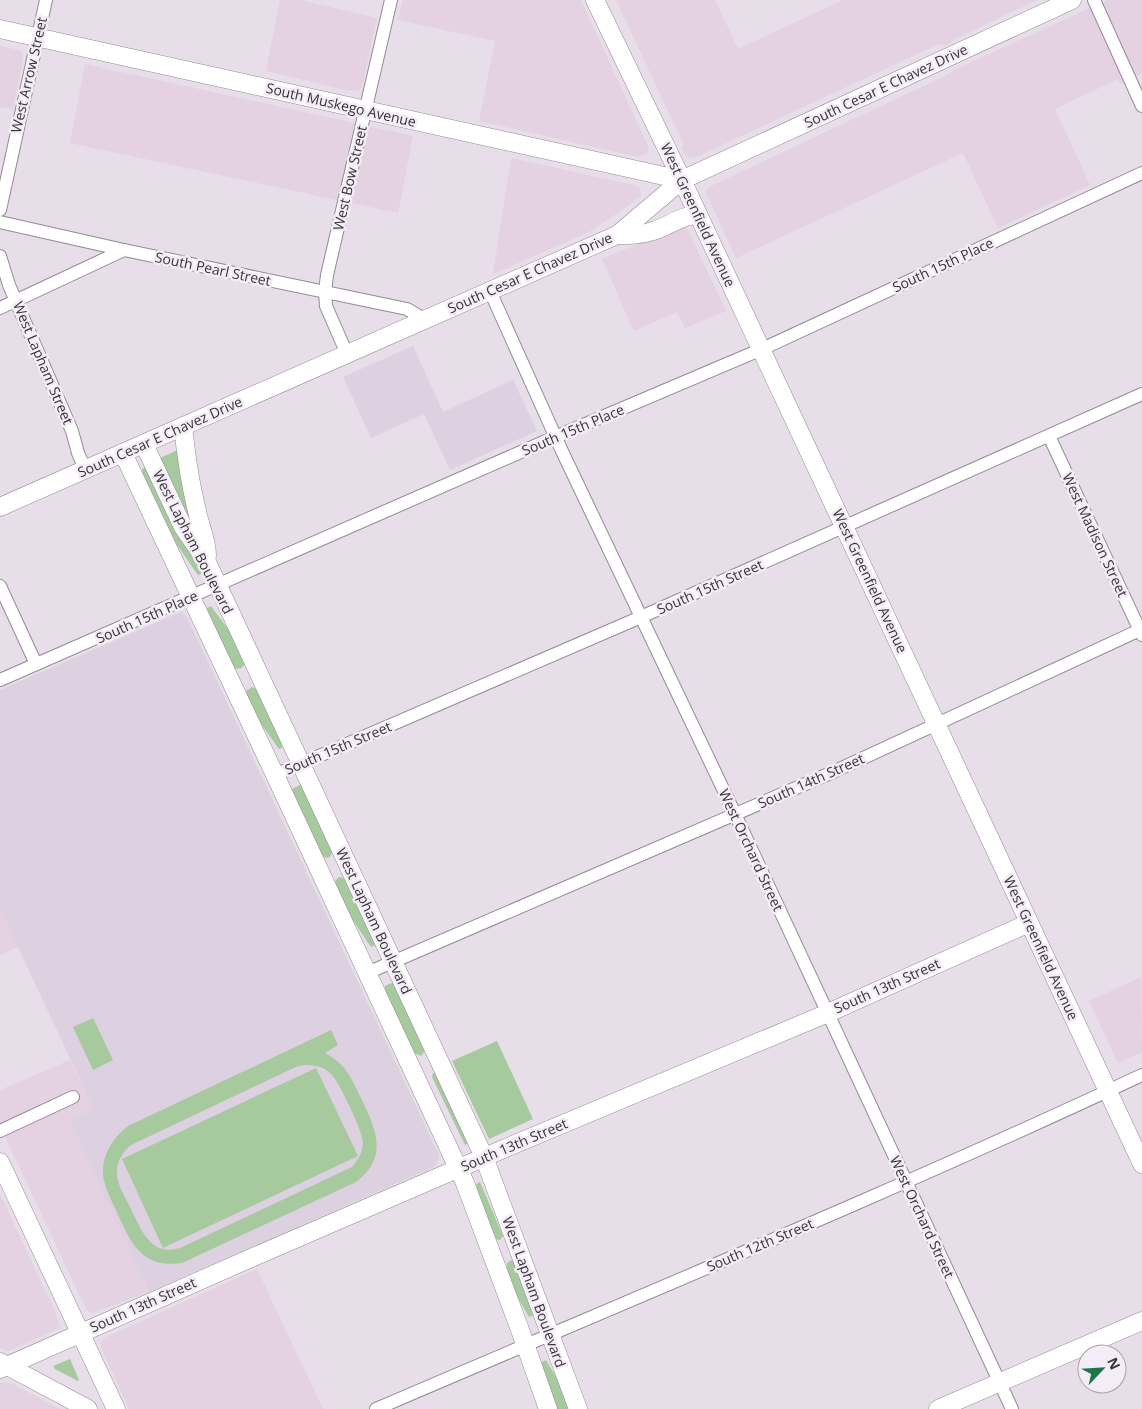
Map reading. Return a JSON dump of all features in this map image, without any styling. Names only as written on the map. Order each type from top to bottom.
[{"type":"street","name":"West Arrow Street","points":[[0,210],[46,0]]},
{"type":"street","name":"West Bow Street","points":[[347,354],[326,306],[327,275],[391,0]]},
{"type":"street","name":"West Greenfield Avenue","points":[[595,0],[762,349],[1142,1164]]},
{"type":"street","name":"South Cesar E Chavez Drive","points":[[0,507],[617,235],[682,180],[1072,0]]},
{"type":"street","points":[[1094,0],[1142,106]]},
{"type":"street","name":"South Muskego Avenue","points":[[0,29],[682,180]]},
{"type":"street","name":"South 15th Place","points":[[0,680],[555,437],[762,349],[1142,173]]},
{"type":"street","points":[[617,235],[636,236],[664,228],[689,215],[699,216]]},
{"type":"street","name":"South Pearl Street","points":[[0,222],[124,250],[407,308],[424,319]]},
{"type":"street","points":[[0,308],[124,250]]},
{"type":"street","name":"West Lapham Street","points":[[0,256],[16,301],[72,431],[85,469]]},
{"type":"street","name":"West Orchard Street","points":[[490,291],[555,437],[735,814],[1012,1409]]},
{"type":"street","name":"South 15th Street","points":[[276,775],[641,617],[1142,394]]},
{"type":"street","points":[[184,426],[188,465],[197,511],[207,546],[207,562]]},
{"type":"street","name":"West Madison Street","points":[[1049,436],[1141,631]]},
{"type":"street","name":"West Lapham Boulevard","points":[[144,444],[183,527],[207,562],[484,1157],[578,1409]]},
{"type":"street","name":"West Lapham Boulevard","points":[[123,453],[276,775],[458,1168],[548,1409]]},
{"type":"street","points":[[0,586],[36,664]]},
{"type":"street","name":"South 14th Street","points":[[367,973],[833,772],[936,723],[1141,631]]},
{"type":"street","name":"South 13th Street","points":[[2,1366],[458,1168],[828,1012],[1030,923]]},
{"type":"street","name":"South 12th Street","points":[[376,1409],[906,1182],[1142,1075]]},
{"type":"street","points":[[0,1131],[73,1097]]},
{"type":"street","points":[[0,1162],[116,1409]]},
{"type":"street","points":[[938,1409],[1142,1321]]},
{"type":"street","points":[[2,1366],[88,1409]]},
{"type":"shaded area","points":[[280,0],[300,0],[377,18],[362,86],[359,91],[345,90],[266,71]]},
{"type":"shaded area","points":[[403,0],[581,0],[649,148],[646,154],[638,157],[479,121],[495,41],[398,20]]},
{"type":"shaded area","points":[[616,0],[715,0],[738,49],[843,0],[1037,0],[953,40],[952,43],[946,46],[939,44],[694,158],[690,158],[684,154],[681,148],[684,145]]},
{"type":"shaded area","points":[[1107,0],[1142,0],[1142,73],[1120,84],[1118,79],[1055,109],[1090,185],[998,228],[963,153],[736,258],[706,193],[709,187],[954,70]]},
{"type":"shaded area","points":[[0,46],[19,50],[22,53],[23,60],[13,109],[0,107]]},
{"type":"shaded area","points":[[85,64],[413,136],[398,213],[70,143]]},
{"type":"shaded area","points":[[511,158],[633,185],[639,187],[640,197],[589,232],[493,274]]},
{"type":"shaded area","points":[[686,226],[726,311],[685,328],[677,312],[634,331],[602,259],[678,227]]},
{"type":"shaded area","points":[[413,346],[443,412],[513,380],[537,431],[450,470],[424,414],[371,438],[343,377]]},
{"type":"shaded area","points":[[181,612],[187,617],[439,1155],[439,1159],[434,1167],[149,1292],[70,1121],[94,1109],[0,909],[0,690]]},
{"type":"shaded area","points":[[0,909],[18,947],[0,955]]},
{"type":"shaded area","points":[[1141,977],[1142,1052],[1118,1063],[1089,1001]]},
{"type":"shaded area","points":[[70,1060],[94,1109],[70,1121],[149,1292],[92,1313],[86,1309],[0,1126],[0,1090]]},
{"type":"shaded area","points":[[0,1194],[60,1326],[58,1329],[9,1351],[0,1348]]},
{"type":"shaded area","points":[[257,1269],[323,1409],[129,1409],[101,1347],[101,1342],[104,1338]]},
{"type":"shaded area","points":[[7,1382],[60,1409],[0,1409],[0,1383]]},
{"type":"green space","points":[[178,450],[193,527],[160,458]]},
{"type":"green space","points":[[146,467],[199,564],[201,574],[198,575],[175,542],[143,474],[142,469]]},
{"type":"green space","points":[[211,606],[240,649],[244,665],[241,668],[236,669],[232,666],[208,613],[207,608]]},
{"type":"green space","points":[[252,687],[258,690],[281,740],[282,748],[279,749],[256,717],[246,695],[246,691]]},
{"type":"green space","points":[[302,784],[333,850],[330,857],[322,856],[294,798],[292,789]]},
{"type":"green space","points":[[339,877],[346,879],[373,937],[375,945],[371,947],[348,913],[335,884]]},
{"type":"green space","points":[[394,982],[425,1047],[425,1051],[421,1056],[414,1053],[385,992],[385,986]]},
{"type":"green space","points":[[93,1018],[113,1060],[93,1070],[73,1027]]},
{"type":"green space","points":[[331,1030],[338,1045],[325,1053],[339,1062],[355,1085],[372,1123],[377,1144],[373,1163],[356,1182],[182,1263],[167,1264],[146,1257],[131,1241],[110,1198],[105,1183],[103,1168],[108,1150],[119,1134],[128,1126]],"holes":[[[298,1066],[321,1067],[330,1073],[339,1085],[354,1117],[363,1142],[360,1156],[352,1167],[180,1248],[170,1250],[154,1245],[143,1232],[119,1183],[117,1166],[125,1151],[131,1145]]]},
{"type":"green space","points":[[497,1041],[533,1119],[489,1139],[452,1061]]},
{"type":"green space","points":[[316,1068],[358,1156],[163,1248],[122,1159]]},
{"type":"green space","points":[[433,1073],[435,1073],[469,1143],[465,1145],[432,1077]]},
{"type":"green space","points":[[480,1182],[503,1236],[500,1240],[495,1239],[477,1190],[476,1184]]},
{"type":"green space","points":[[513,1259],[534,1315],[529,1317],[515,1291],[507,1270],[507,1263]]},
{"type":"green space","points":[[70,1359],[78,1381],[55,1369],[53,1366]]},
{"type":"green space","points":[[546,1360],[564,1391],[571,1409],[557,1409],[542,1369],[542,1362]]}]
